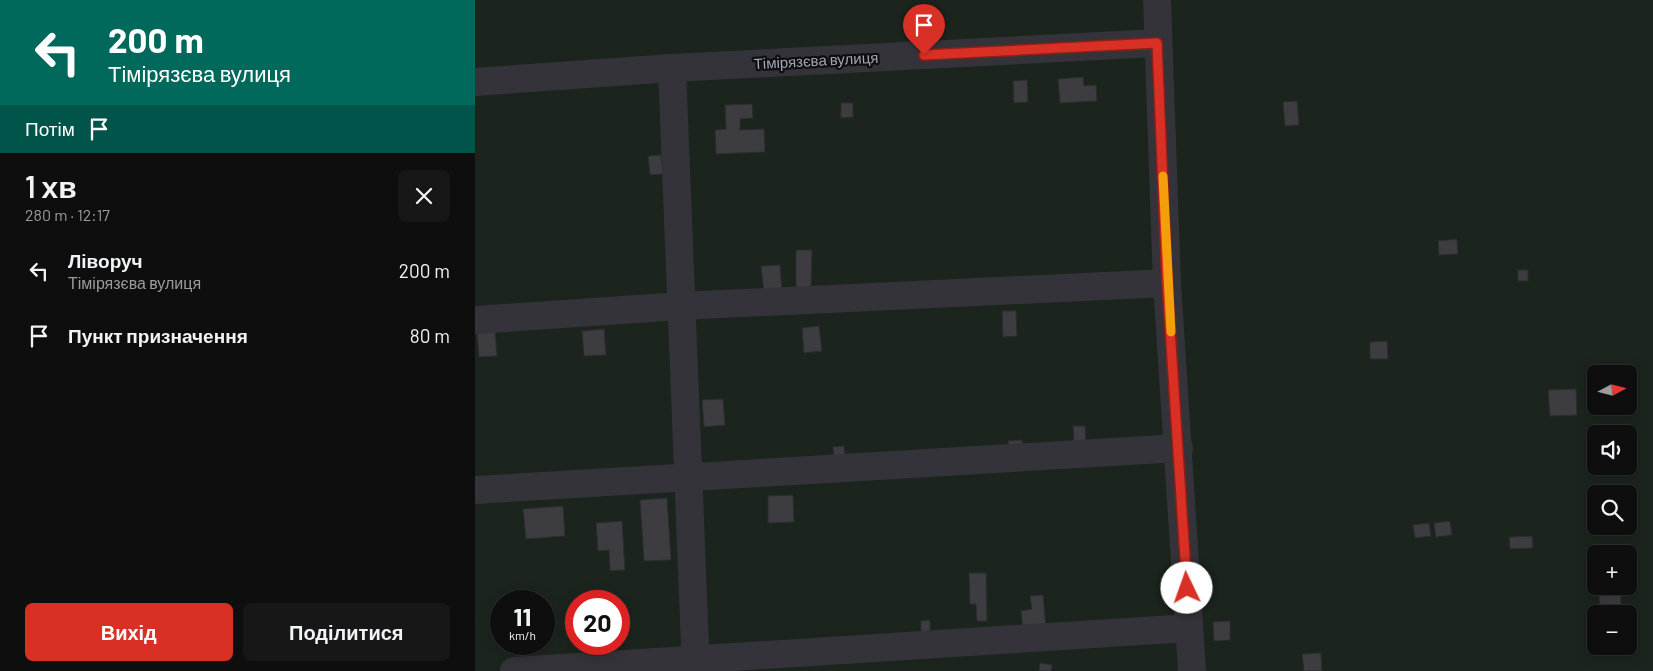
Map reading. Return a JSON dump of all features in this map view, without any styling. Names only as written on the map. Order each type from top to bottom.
[{"type":"street","points":[[1157,0],[1157,43],[1167,283],[1192,671]]},
{"type":"street","name":"Тімірязєва вулиця","points":[[475,82],[672,68],[1157,43]]},
{"type":"street","points":[[672,68],[696,665]]},
{"type":"street","points":[[475,320],[681,306],[1167,283]]},
{"type":"street","points":[[475,490],[1179,448]]},
{"type":"street","points":[[514,671],[696,665],[1189,628]]},
{"type":"shaded area","points":[[475,0],[1653,0],[1653,671],[475,671]]},
{"type":"building","points":[[1083,77],[1084,86],[1096,85],[1097,101],[1060,103],[1058,79]]},
{"type":"building","points":[[1027,80],[1028,102],[1014,103],[1013,81]]},
{"type":"building","points":[[1297,101],[1299,125],[1285,126],[1283,102]]},
{"type":"building","points":[[841,103],[853,103],[853,117],[841,118]]},
{"type":"building","points":[[752,104],[753,118],[740,119],[740,130],[764,129],[765,152],[716,154],[715,130],[726,129],[725,105]]},
{"type":"building","points":[[661,155],[663,174],[650,175],[648,156]]},
{"type":"building","points":[[1457,239],[1458,254],[1439,255],[1438,241]]},
{"type":"building","points":[[796,250],[812,250],[811,289],[796,289]]},
{"type":"building","points":[[780,265],[782,291],[764,293],[761,266]]},
{"type":"building","points":[[1518,270],[1528,270],[1528,281],[1518,281]]},
{"type":"building","points":[[1002,311],[1016,311],[1017,336],[1003,337]]},
{"type":"building","points":[[819,326],[822,351],[804,353],[802,328]]},
{"type":"building","points":[[604,329],[606,355],[584,356],[582,331]]},
{"type":"building","points":[[495,332],[497,356],[479,357],[477,333]]},
{"type":"building","points":[[1387,341],[1388,359],[1370,359],[1370,342]]},
{"type":"building","points":[[1576,389],[1577,415],[1550,416],[1548,390]]},
{"type":"building","points":[[723,399],[725,425],[704,427],[702,400]]},
{"type":"building","points":[[1073,426],[1085,426],[1086,443],[1074,444]]},
{"type":"building","points":[[1022,440],[1023,448],[1009,449],[1008,441]]},
{"type":"building","points":[[844,446],[845,459],[834,460],[833,447]]},
{"type":"building","points":[[793,495],[794,522],[768,523],[768,496]]},
{"type":"building","points":[[667,498],[671,560],[644,561],[640,500]]},
{"type":"building","points":[[563,506],[565,536],[526,539],[523,509]]},
{"type":"building","points":[[622,521],[625,570],[610,571],[609,550],[598,551],[596,523]]},
{"type":"building","points":[[1450,521],[1452,535],[1436,537],[1434,523]]},
{"type":"building","points":[[1429,523],[1431,536],[1415,538],[1413,525]]},
{"type":"building","points":[[1532,536],[1533,548],[1510,549],[1509,537]]},
{"type":"building","points":[[969,573],[986,573],[987,621],[977,621],[976,604],[970,604]]},
{"type":"building","points":[[1043,595],[1046,629],[1023,632],[1021,611],[1032,609],[1030,596]]},
{"type":"building","points":[[1621,595],[1621,605],[1600,605],[1599,596]]},
{"type":"building","points":[[930,620],[930,632],[921,633],[921,621]]},
{"type":"building","points":[[1230,621],[1230,640],[1214,641],[1213,622]]},
{"type":"building","points":[[1321,653],[1322,671],[1304,671],[1302,654]]},
{"type":"building","points":[[1040,663],[1052,665],[1051,671],[1039,671]]},
{"type":"slow traffic","points":[[1163,176],[1171,332]]},
{"type":"route","points":[[924,55],[1157,43],[1167,283],[1187,588]]}]
